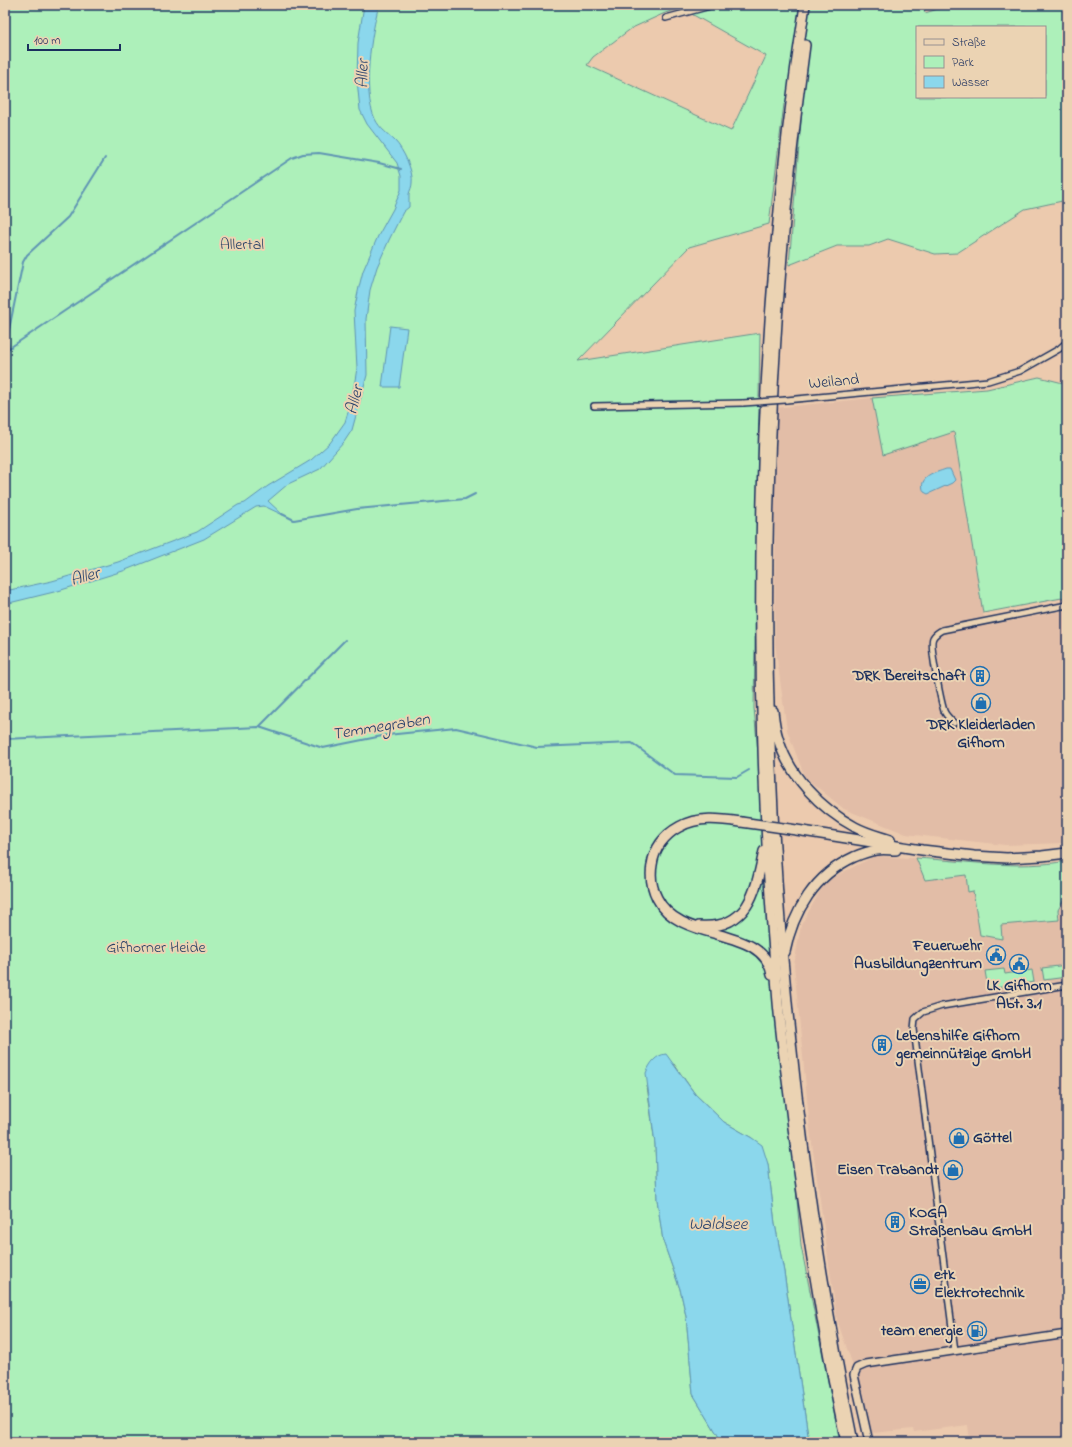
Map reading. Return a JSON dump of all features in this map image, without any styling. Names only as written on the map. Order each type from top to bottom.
[{"type":"highway","points":[[805,5],[793,82],[778,211],[767,344],[760,566],[760,655],[763,774],[777,993],[806,1218],[824,1332],[846,1442]]},
{"type":"highway","points":[[810,5],[793,138],[774,344],[768,550],[769,747],[776,887],[794,1073],[815,1236],[829,1319],[853,1442]]},
{"type":"highway","points":[[768,670],[778,738],[786,758],[809,791],[837,816],[856,828],[922,850]]},
{"type":"highway","points":[[777,993],[768,962],[756,950],[740,941],[687,925],[670,915],[661,905],[651,880],[651,867],[658,848],[672,831],[690,822],[713,819],[790,829],[922,850],[974,856],[1006,858],[1067,853]]},
{"type":"highway","points":[[687,925],[705,927],[717,925],[730,921],[742,912],[755,892],[766,839]]},
{"type":"highway","points":[[783,963],[788,936],[796,914],[812,890],[822,878],[834,868],[861,854],[876,850],[922,850]]},
{"type":"street","points":[[666,18],[714,5]]},
{"type":"street","name":"Weiland","points":[[594,406],[786,400],[988,381],[1020,371],[1059,349],[1067,342]]},
{"type":"street","points":[[954,723],[944,713],[931,644],[937,633],[942,630],[1067,606]]},
{"type":"street","points":[[955,1351],[914,1029],[915,1019],[923,1012],[942,1006],[1067,985]]},
{"type":"street","points":[[869,1442],[854,1375],[857,1368],[866,1364],[1067,1334]]},
{"type":"shaded area","points":[[948,392],[985,626],[1067,610],[1067,842],[1065,843],[1005,845],[906,834],[844,809],[805,777],[787,730],[775,644],[775,408]]},
{"type":"shaded area","points":[[875,856],[1003,865],[1045,865],[1067,861],[1067,1439],[1038,1442],[970,1442],[968,1425],[914,1432],[913,1429],[872,1433],[859,1383],[837,1320],[810,1129],[794,965],[801,925],[826,881]]},
{"type":"green space","points":[[5,5],[923,5],[925,13],[951,5],[1067,5],[1067,200],[1025,209],[957,253],[935,254],[888,239],[869,246],[837,246],[789,265],[803,98],[784,104],[769,224],[689,247],[578,361],[760,333],[754,708],[801,1246],[840,1442],[809,1442],[784,1272],[775,1224],[768,1164],[752,1138],[724,1122],[695,1094],[674,1064],[647,1086],[655,1144],[657,1199],[663,1241],[680,1289],[686,1316],[693,1394],[722,1442],[5,1442]],"holes":[[[681,8],[766,56],[731,131],[587,65],[593,57],[632,28],[665,13]]]},
{"type":"green space","points":[[1039,377],[1067,384],[1067,597],[983,613],[954,432],[883,455],[872,398],[987,389]]},
{"type":"green space","points":[[916,858],[1011,865],[1048,864],[1067,861],[1067,894],[1058,910],[1059,920],[1001,925],[1002,939],[980,935],[973,891],[968,892],[966,875],[925,880]]},
{"type":"green space","points":[[1067,965],[1067,977],[1044,980],[1042,968]]},
{"type":"green space","points":[[1004,969],[1005,974],[1032,970],[1034,982],[988,989],[985,971]]},
{"type":"water","name":"Aller","points":[[364,5],[379,5],[373,31],[369,62],[368,78],[371,107],[379,126],[401,149],[410,167],[412,186],[409,194],[409,207],[403,212],[389,240],[377,267],[370,290],[366,319],[367,375],[352,430],[344,442],[320,469],[288,484],[268,501],[283,515],[264,506],[256,507],[204,539],[123,571],[58,591],[5,604],[5,591],[52,581],[118,562],[197,532],[311,460],[330,443],[345,422],[352,399],[357,368],[354,311],[359,287],[363,271],[378,236],[393,209],[401,190],[401,176],[397,163],[367,124],[360,110],[357,80],[358,43]]},
{"type":"water","points":[[390,326],[407,328],[399,387],[382,387]]},
{"type":"water","points":[[950,469],[955,480],[952,483],[928,494],[924,492],[922,487],[925,479],[932,474]]},
{"type":"water","name":"Waldsee","points":[[666,1054],[695,1094],[724,1122],[762,1145],[768,1164],[775,1224],[784,1272],[809,1442],[722,1442],[693,1394],[686,1316],[680,1289],[663,1241],[657,1199],[655,1144],[646,1073],[654,1060],[659,1056]]},
{"type":"waterway","points":[[5,351],[292,158],[303,154],[319,153],[379,163],[401,169]]},
{"type":"waterway","points":[[9,348],[7,339],[23,262],[27,255],[68,217],[105,158]]},
{"type":"waterway","points":[[282,514],[294,520],[357,509],[465,499],[475,494]]},
{"type":"waterway","points":[[259,727],[345,640]]},
{"type":"waterway","name":"Temmegraben","points":[[5,739],[259,727],[323,748],[387,735],[456,728],[537,747],[632,743],[675,775],[737,777],[749,770]]},
{"type":"place","name":"DRK Bereitschaft","points":[[980,676]]},
{"type":"place","name":"DRK Kleiderladen Gifhorn","points":[[981,703]]},
{"type":"place","name":"Feuerwehr Ausbildungzentrum","points":[[996,955]]},
{"type":"place","name":"LK Gifhorn Abt. 3.1","points":[[1019,964]]},
{"type":"place","name":"Lebenshilfe Gifhorn gemeinnützige GmbH","points":[[882,1045]]},
{"type":"place","name":"Göttel","points":[[959,1138]]},
{"type":"place","name":"Eisen Trabandt","points":[[953,1170]]},
{"type":"place","name":"KOGA Straßenbau GmbH","points":[[895,1222]]},
{"type":"place","name":"e:tk Elektrotechnik","points":[[920,1284]]},
{"type":"place","name":"team energie","points":[[977,1331]]},
{"type":"park label","name":"Allertal","points":[[242,245]]},
{"type":"park label","name":"Gifhorner Heide","points":[[156,948]]}]
